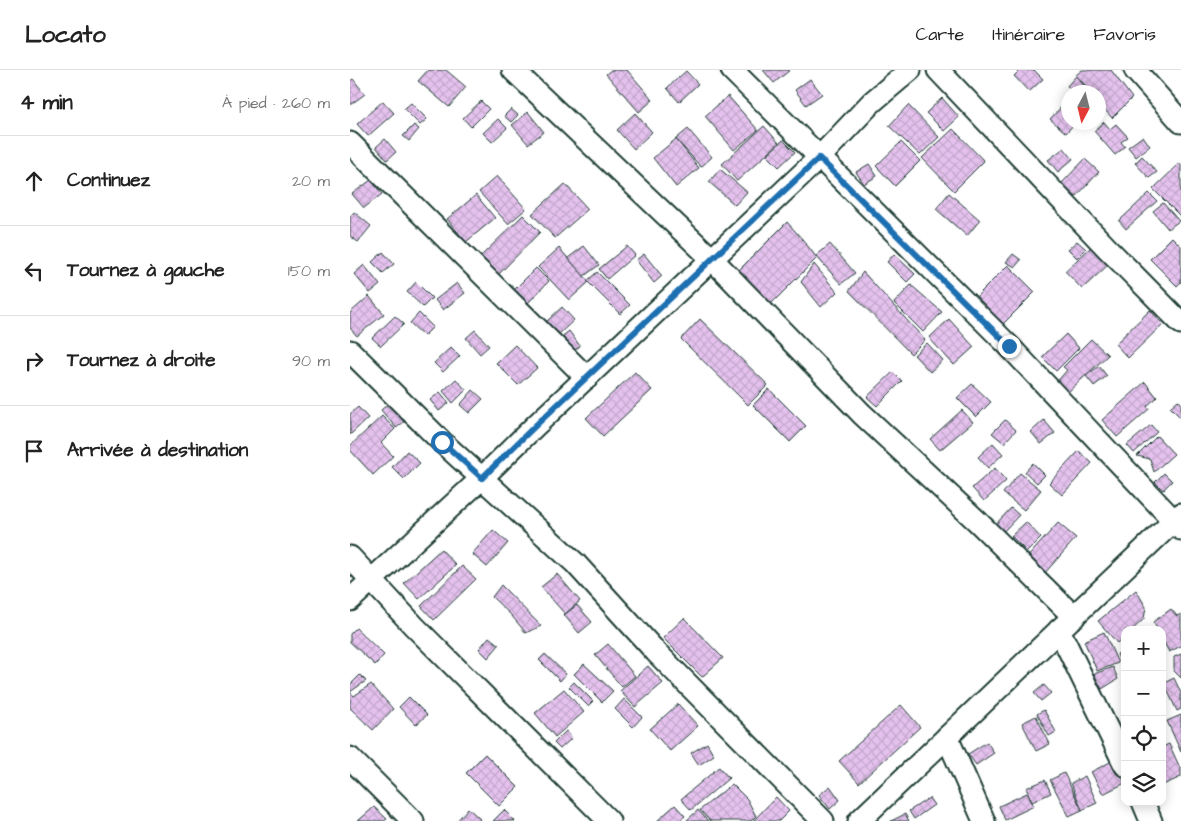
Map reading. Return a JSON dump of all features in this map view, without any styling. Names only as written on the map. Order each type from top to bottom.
[{"type":"street","points":[[513,70],[712,259],[862,414],[977,520],[1067,623],[1124,761]]},
{"type":"street","points":[[732,70],[1009,346],[1179,521],[1067,623],[859,821]]},
{"type":"street","points":[[350,600],[482,478],[819,158],[872,102],[910,70]]},
{"type":"street","points":[[938,70],[1181,323]]},
{"type":"street","points":[[1135,70],[1181,122]]},
{"type":"street","points":[[350,144],[587,378]]},
{"type":"street","points":[[350,351],[442,442],[575,563],[656,652],[823,821]]},
{"type":"street","points":[[350,557],[414,626],[609,821]]},
{"type":"street","points":[[947,737],[984,821]]},
{"type":"street","points":[[350,758],[413,821]]},
{"type":"street","points":[[1145,806],[1151,821]]},
{"type":"building","points":[[428,70],[446,70],[466,87],[449,107],[418,81]]},
{"type":"building","points":[[611,70],[627,70],[653,100],[639,112],[606,74]]},
{"type":"building","points":[[763,70],[790,70],[774,83]]},
{"type":"building","points":[[1020,70],[1034,70],[1043,79],[1029,92],[1014,76]]},
{"type":"building","points":[[1082,70],[1111,70],[1132,98],[1112,118],[1106,111],[1106,85],[1085,85],[1076,75]]},
{"type":"building","points":[[686,71],[698,84],[679,102],[667,88]]},
{"type":"building","points":[[1076,76],[1083,85],[1068,85]]},
{"type":"building","points":[[353,79],[365,94],[350,105],[350,81]]},
{"type":"building","points":[[810,79],[822,94],[806,105],[795,90]]},
{"type":"building","points":[[728,96],[758,130],[734,150],[705,116]]},
{"type":"building","points":[[942,98],[959,117],[944,131],[926,113]]},
{"type":"building","points":[[383,101],[394,113],[368,136],[357,124]]},
{"type":"building","points":[[481,101],[489,109],[471,127],[463,118]]},
{"type":"building","points":[[411,103],[427,119],[420,125],[404,109]]},
{"type":"building","points":[[908,105],[939,137],[920,155],[889,126]]},
{"type":"building","points":[[1061,107],[1061,129],[1050,119]]},
{"type":"building","points":[[511,109],[518,115],[511,122],[504,116]]},
{"type":"building","points":[[528,112],[544,132],[528,144],[512,125]]},
{"type":"building","points":[[635,113],[652,132],[634,149],[617,130]]},
{"type":"building","points":[[498,119],[507,128],[492,142],[483,133]]},
{"type":"building","points":[[1106,124],[1110,129],[1116,124],[1128,137],[1121,142],[1125,147],[1115,155],[1094,131],[1106,130]]},
{"type":"building","points":[[414,125],[419,129],[409,141],[403,136]]},
{"type":"building","points":[[764,126],[779,143],[737,181],[722,164]]},
{"type":"building","points":[[688,129],[712,157],[701,167],[676,139]]},
{"type":"building","points":[[953,129],[984,161],[954,191],[922,158]]},
{"type":"building","points":[[1143,136],[1150,146],[1136,157],[1128,147]]},
{"type":"building","points":[[385,139],[396,152],[387,160],[376,147]]},
{"type":"building","points":[[676,139],[699,168],[676,187],[653,158]]},
{"type":"building","points":[[783,140],[795,152],[779,167],[767,155]]},
{"type":"building","points":[[901,142],[920,161],[895,186],[876,166]]},
{"type":"building","points":[[1064,148],[1073,159],[1058,172],[1048,160]]},
{"type":"building","points":[[1142,156],[1157,172],[1149,178],[1135,163]]},
{"type":"building","points":[[1085,159],[1099,172],[1076,197],[1061,184]]},
{"type":"building","points":[[1180,163],[1181,165],[1181,217],[1153,189]]},
{"type":"building","points":[[869,164],[877,176],[864,184],[856,172]]},
{"type":"building","points":[[720,169],[747,192],[735,205],[709,182]]},
{"type":"building","points":[[497,176],[526,209],[508,224],[479,192]]},
{"type":"building","points":[[371,180],[382,194],[364,208],[352,194]]},
{"type":"building","points":[[565,184],[588,209],[555,238],[532,214]]},
{"type":"building","points":[[949,193],[980,220],[967,236],[936,209]]},
{"type":"building","points":[[1149,193],[1157,201],[1126,229],[1119,221]]},
{"type":"building","points":[[476,195],[495,218],[466,242],[447,219]]},
{"type":"building","points":[[1163,203],[1179,221],[1168,229],[1153,211]]},
{"type":"building","points":[[354,212],[371,226],[358,242],[350,236],[350,217]]},
{"type":"building","points":[[523,215],[540,232],[498,275],[480,257]]},
{"type":"building","points":[[787,222],[817,258],[767,308],[734,275]]},
{"type":"building","points":[[1172,237],[1181,246],[1181,282],[1177,286],[1150,259]]},
{"type":"building","points":[[1077,241],[1086,249],[1077,258],[1068,249]]},
{"type":"building","points":[[830,244],[855,273],[841,284],[816,256]]},
{"type":"building","points":[[584,246],[599,265],[583,277],[568,258]]},
{"type":"building","points":[[627,246],[635,255],[607,279],[599,269]]},
{"type":"building","points":[[1091,247],[1108,265],[1082,289],[1065,271]]},
{"type":"building","points":[[559,248],[589,282],[569,300],[538,267]]},
{"type":"building","points":[[383,252],[394,264],[383,273],[372,262]]},
{"type":"building","points":[[644,254],[662,276],[654,283],[636,260]]},
{"type":"building","points":[[894,254],[915,274],[907,282],[887,262]]},
{"type":"building","points":[[1013,254],[1021,260],[1015,267],[1006,262]]},
{"type":"building","points":[[814,264],[837,292],[821,307],[801,282]]},
{"type":"building","points":[[364,265],[380,285],[370,293],[354,274]]},
{"type":"building","points":[[1008,265],[1035,292],[1001,326],[974,299]]},
{"type":"building","points":[[536,268],[549,281],[528,303],[514,290]]},
{"type":"building","points":[[597,272],[630,305],[620,314],[587,281]]},
{"type":"building","points":[[863,272],[925,340],[911,354],[849,291]]},
{"type":"building","points":[[416,282],[432,298],[423,307],[407,292]]},
{"type":"building","points":[[457,283],[465,293],[443,310],[435,300]]},
{"type":"building","points":[[911,285],[942,312],[923,332],[894,303]]},
{"type":"building","points":[[369,296],[384,314],[357,336],[350,328],[350,313]]},
{"type":"building","points":[[562,307],[574,320],[558,335],[546,322]]},
{"type":"building","points":[[1150,310],[1163,324],[1128,358],[1115,344]]},
{"type":"building","points":[[419,313],[433,327],[424,336],[410,323]]},
{"type":"building","points":[[395,316],[404,324],[381,346],[372,338]]},
{"type":"building","points":[[700,319],[768,385],[748,405],[681,339]]},
{"type":"building","points":[[949,319],[974,347],[954,365],[929,338]]},
{"type":"building","points":[[475,330],[489,346],[480,354],[466,338]]},
{"type":"building","points":[[569,331],[580,346],[566,357],[555,342]]},
{"type":"building","points":[[1066,334],[1079,348],[1056,371],[1042,357]]},
{"type":"building","points":[[1091,339],[1108,355],[1067,393],[1055,384],[1067,370],[1063,367]]},
{"type":"building","points":[[927,343],[943,360],[930,372],[914,355]]},
{"type":"building","points":[[515,345],[537,368],[518,385],[496,363]]},
{"type":"building","points":[[451,347],[460,356],[443,372],[434,363]]},
{"type":"building","points":[[1099,366],[1107,376],[1094,386],[1086,376]]},
{"type":"building","points":[[635,372],[652,390],[603,436],[586,418]]},
{"type":"building","points":[[893,372],[902,381],[877,406],[867,397]]},
{"type":"building","points":[[456,379],[466,390],[453,403],[443,391]]},
{"type":"building","points":[[1145,382],[1157,397],[1147,406],[1149,409],[1117,437],[1102,420]]},
{"type":"building","points":[[972,384],[991,402],[976,417],[957,398]]},
{"type":"building","points":[[769,389],[806,426],[790,442],[753,405]]},
{"type":"building","points":[[473,390],[483,399],[469,413],[460,405]]},
{"type":"building","points":[[440,392],[449,403],[439,411],[430,400]]},
{"type":"building","points":[[1178,400],[1181,403],[1181,418],[1170,407]]},
{"type":"building","points":[[389,403],[404,422],[396,428],[381,410]]},
{"type":"building","points":[[358,407],[368,418],[350,435],[350,414]]},
{"type":"building","points":[[962,410],[973,422],[940,450],[930,439]]},
{"type":"building","points":[[382,416],[395,429],[381,443],[393,456],[373,475],[350,450],[350,446]]},
{"type":"building","points":[[1005,420],[1016,430],[1004,443],[992,433]]},
{"type":"building","points":[[1044,420],[1055,433],[1041,444],[1031,432]]},
{"type":"building","points":[[1151,425],[1157,432],[1134,453],[1127,445]]},
{"type":"building","points":[[1157,436],[1174,454],[1154,472],[1150,459],[1137,456]]},
{"type":"building","points":[[993,443],[1003,454],[988,468],[978,457]]},
{"type":"building","points":[[407,451],[420,463],[404,479],[392,467]]},
{"type":"building","points":[[1079,451],[1092,463],[1062,495],[1049,483]]},
{"type":"building","points":[[1033,463],[1045,475],[1037,483],[1025,472]]},
{"type":"building","points":[[995,468],[1006,481],[984,501],[972,488]]},
{"type":"building","points":[[1020,473],[1041,490],[1024,510],[1003,493]]},
{"type":"building","points":[[1164,473],[1172,481],[1163,490],[1155,482]]},
{"type":"building","points":[[1011,508],[1019,515],[1001,534],[993,527]]},
{"type":"building","points":[[1026,522],[1041,538],[1027,552],[1011,536]]},
{"type":"building","points":[[1058,523],[1076,538],[1043,575],[1025,560]]},
{"type":"building","points":[[493,530],[508,543],[487,567],[472,554]]},
{"type":"building","points":[[441,549],[456,565],[419,599],[404,583]]},
{"type":"building","points":[[462,566],[476,579],[434,620],[421,606]]},
{"type":"building","points":[[557,574],[580,601],[565,614],[541,587]]},
{"type":"building","points":[[501,585],[541,626],[526,633],[492,597]]},
{"type":"building","points":[[1136,590],[1146,607],[1144,619],[1136,626],[1121,626],[1121,640],[1117,643],[1098,621]]},
{"type":"building","points":[[577,605],[592,622],[579,633],[564,615]]},
{"type":"building","points":[[1171,609],[1177,616],[1181,614],[1181,646],[1169,652],[1166,646],[1166,626],[1156,626],[1153,622]]},
{"type":"building","points":[[684,618],[723,658],[702,677],[663,638]]},
{"type":"building","points":[[356,628],[384,655],[375,665],[350,642],[350,634]]},
{"type":"building","points":[[1104,632],[1118,663],[1097,671],[1084,641]]},
{"type":"building","points":[[489,637],[499,645],[488,658],[479,649]]},
{"type":"building","points":[[608,644],[635,676],[622,687],[595,655]]},
{"type":"building","points":[[1121,652],[1121,664],[1117,654]]},
{"type":"building","points":[[545,654],[566,674],[560,681],[539,660]]},
{"type":"building","points":[[1181,654],[1181,678],[1174,671],[1174,657]]},
{"type":"building","points":[[584,664],[613,691],[602,702],[574,674]]},
{"type":"building","points":[[648,666],[663,683],[635,707],[620,691]]},
{"type":"building","points":[[1113,667],[1118,679],[1102,689],[1094,674]]},
{"type":"building","points":[[360,675],[366,681],[350,692],[350,685]]},
{"type":"building","points":[[1174,678],[1181,693],[1181,709],[1177,711],[1166,687],[1166,682]]},
{"type":"building","points":[[574,682],[593,701],[588,706],[569,687]]},
{"type":"building","points":[[371,684],[393,709],[373,730],[350,708],[350,692],[354,696]]},
{"type":"building","points":[[1044,685],[1051,693],[1041,701],[1034,693]]},
{"type":"building","points":[[564,689],[584,712],[555,737],[535,713]]},
{"type":"building","points":[[409,697],[427,715],[416,725],[399,707]]},
{"type":"building","points":[[624,699],[642,717],[633,727],[615,709]]},
{"type":"building","points":[[678,704],[698,726],[670,751],[650,729]]},
{"type":"building","points":[[901,705],[920,727],[859,783],[839,761]]},
{"type":"building","points":[[1044,710],[1056,732],[1049,736],[1037,714]]},
{"type":"building","points":[[1181,715],[1181,752],[1167,721]]},
{"type":"building","points":[[1036,716],[1050,744],[1036,751],[1022,723]]},
{"type":"building","points":[[566,731],[572,738],[560,749],[554,743]]},
{"type":"building","points":[[987,742],[994,753],[976,765],[968,754]]},
{"type":"building","points":[[707,743],[714,755],[699,765],[691,753]]},
{"type":"building","points":[[1169,744],[1181,770],[1181,777],[1166,784],[1166,761],[1166,745]]},
{"type":"building","points":[[485,754],[518,787],[499,806],[466,773]]},
{"type":"building","points":[[1114,760],[1121,775],[1121,785],[1103,794],[1091,772]]},
{"type":"building","points":[[719,767],[729,778],[691,810],[681,799]]},
{"type":"building","points":[[1064,773],[1082,810],[1069,816],[1050,780]]},
{"type":"building","points":[[1085,776],[1097,803],[1082,810],[1071,783]]},
{"type":"building","points":[[1045,780],[1051,793],[1032,802],[1026,788]]},
{"type":"building","points":[[732,784],[747,799],[756,816],[751,821],[710,821],[700,810]]},
{"type":"building","points":[[830,786],[840,800],[830,809],[819,795]]},
{"type":"building","points":[[1027,793],[1034,806],[1005,820],[999,806]]},
{"type":"building","points":[[776,797],[789,811],[779,821],[753,821]]},
{"type":"building","points":[[929,798],[934,805],[914,819],[909,811]]},
{"type":"building","points":[[675,805],[685,816],[679,821],[657,821]]},
{"type":"building","points":[[374,807],[387,819],[384,821],[358,821]]},
{"type":"building","points":[[468,808],[480,819],[478,821],[457,821]]},
{"type":"building","points":[[504,810],[515,821],[493,821]]},
{"type":"building","points":[[698,810],[708,821],[686,821]]},
{"type":"building","points":[[905,814],[909,821],[891,821]]},
{"type":"route","points":[[442,442],[482,478],[819,158],[1009,346]]}]
